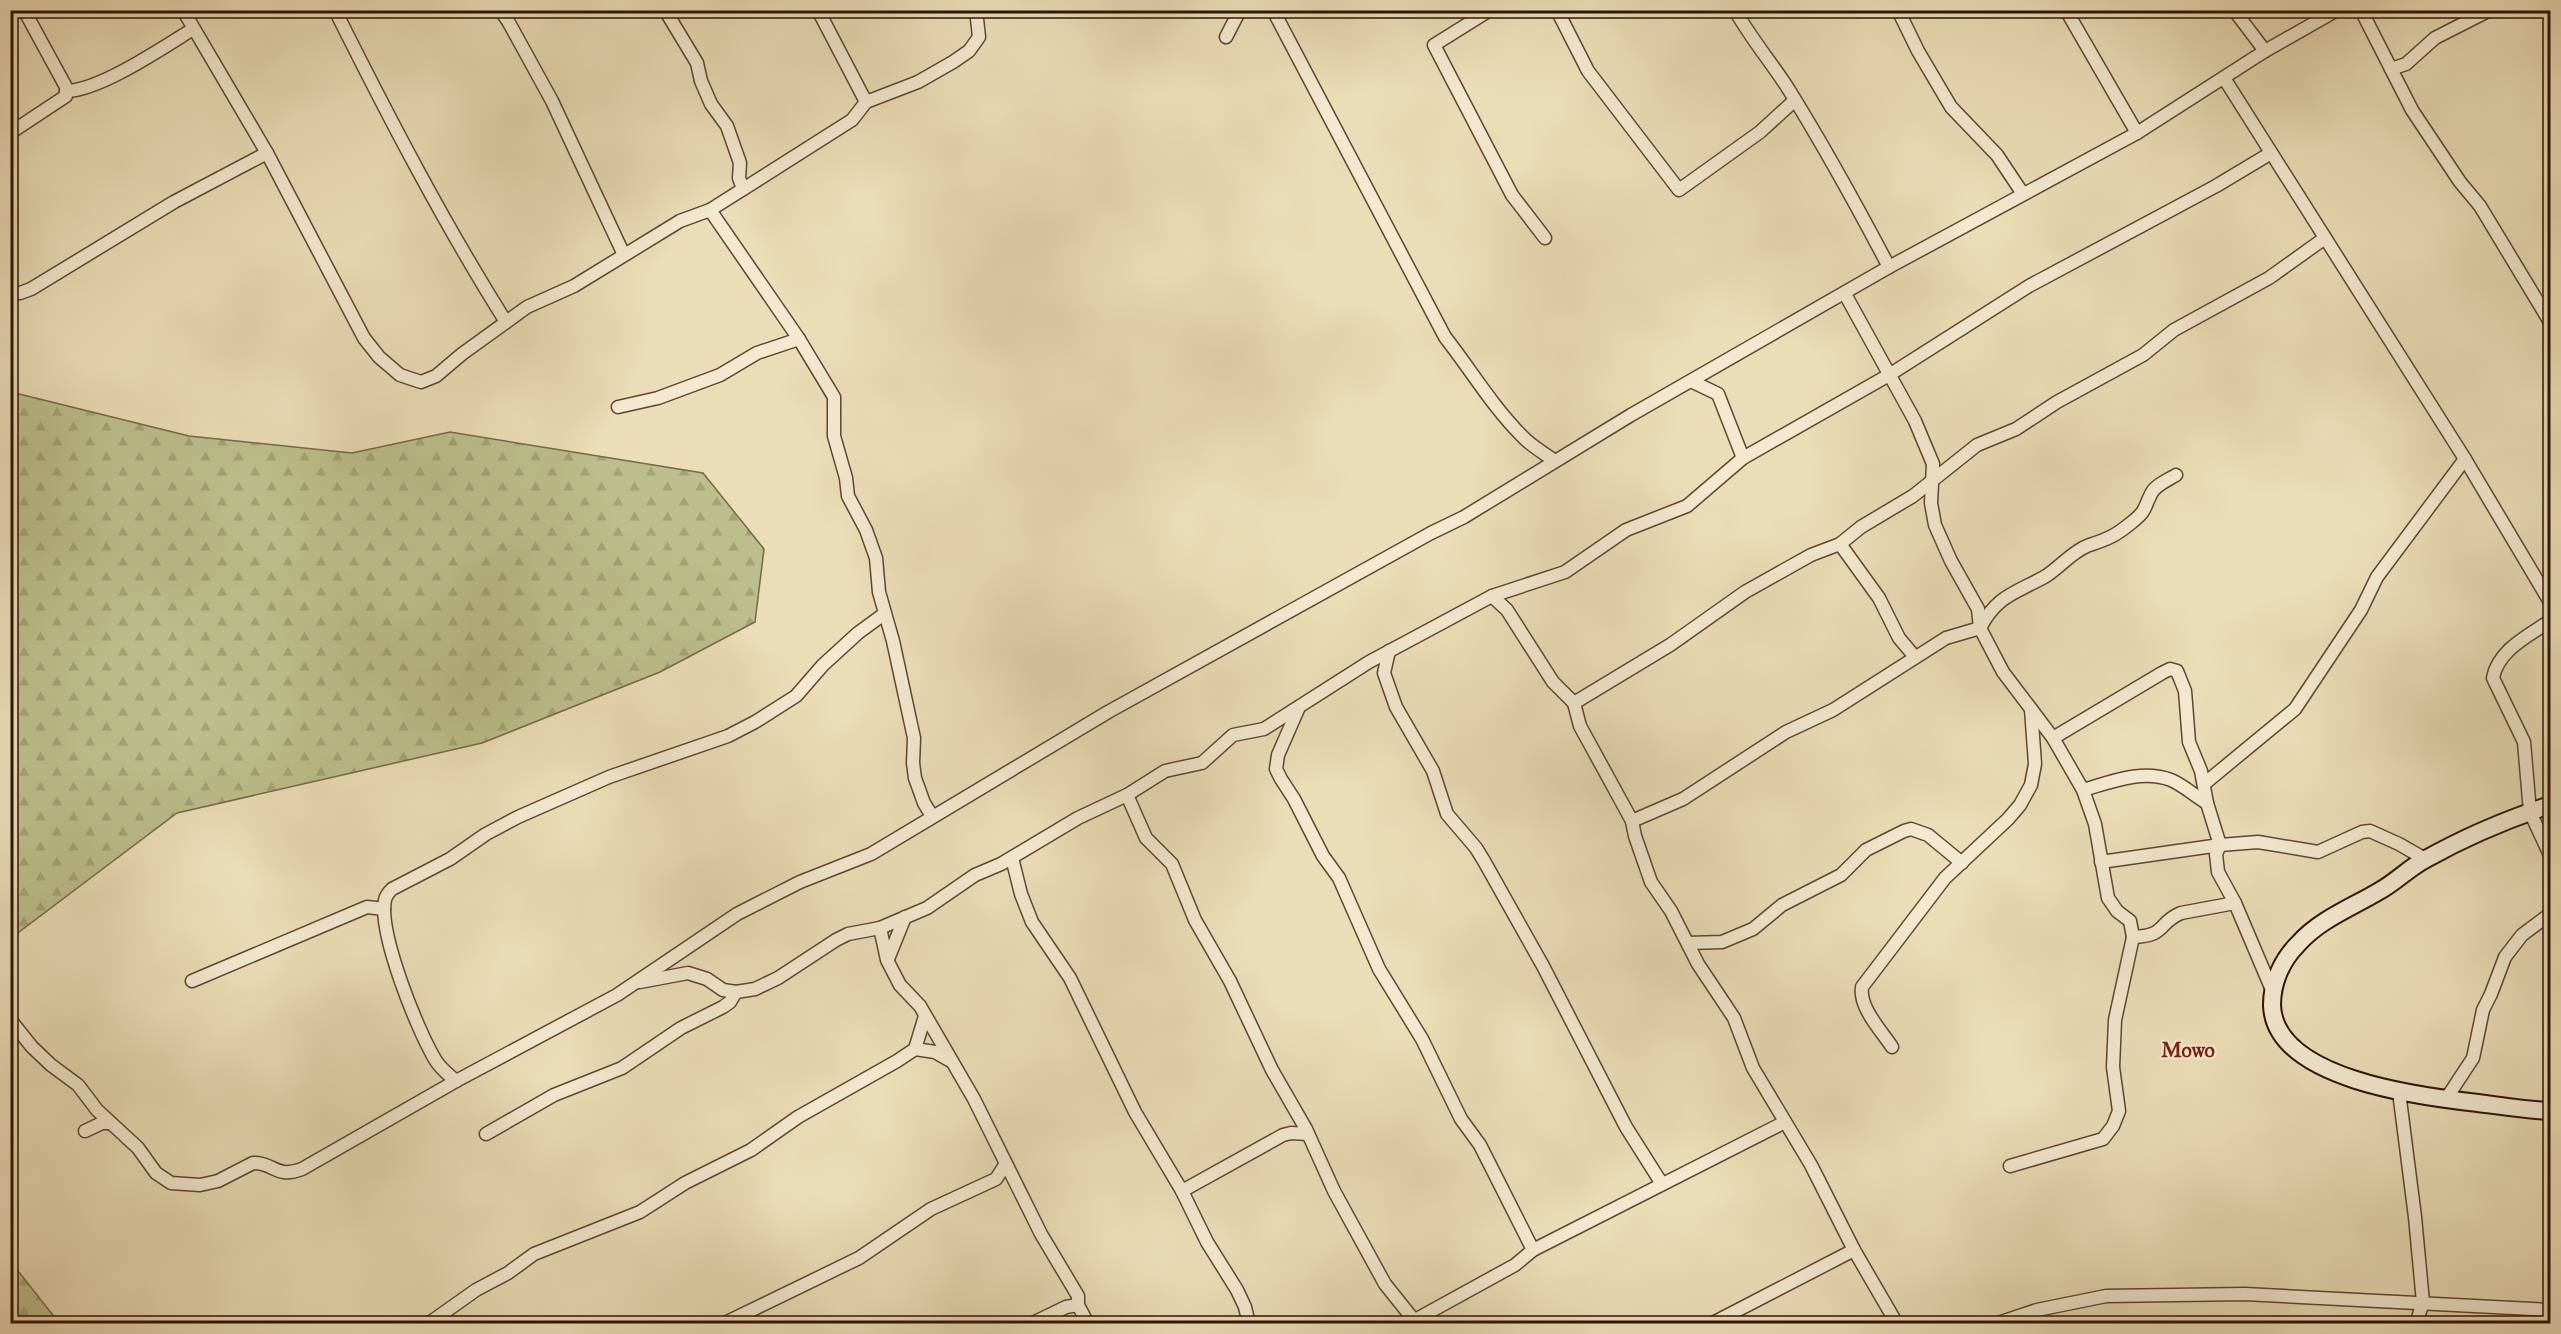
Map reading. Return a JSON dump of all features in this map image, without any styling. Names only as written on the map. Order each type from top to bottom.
[{"type":"street","points":[[10,133],[66,96],[66,91],[24,10]]},
{"type":"street","points":[[183,10],[267,153],[364,338],[379,357],[400,375],[421,382],[436,376],[527,307],[574,286],[680,221],[710,210],[852,120],[866,102],[918,82],[969,51],[979,37],[976,10]]},
{"type":"street","points":[[335,10],[379,99],[477,276],[506,322]]},
{"type":"street","points":[[500,10],[552,101],[624,255]]},
{"type":"street","points":[[665,10],[697,63],[700,81],[711,104],[727,126],[740,163],[739,178],[743,189]]},
{"type":"street","points":[[818,10],[866,102]]},
{"type":"street","points":[[1226,37],[1240,10]]},
{"type":"street","points":[[1274,10],[1445,337],[1488,397],[1516,429],[1555,461]]},
{"type":"street","points":[[1490,10],[1434,45],[1512,195],[1545,238]]},
{"type":"street","points":[[1557,10],[1588,71],[1679,190],[1760,132],[1795,100]]},
{"type":"street","points":[[1735,10],[1748,33],[1772,62],[1795,100],[1889,267]]},
{"type":"street","points":[[1898,10],[1918,51],[1951,107],[1997,155],[2023,194]]},
{"type":"street","points":[[2066,10],[2137,133]]},
{"type":"street","points":[[2234,10],[2265,51]]},
{"type":"street","points":[[12,1022],[32,1047],[62,1075],[78,1085],[110,1122],[138,1148],[156,1173],[171,1183],[200,1185],[218,1181],[253,1163],[259,1163],[282,1173],[302,1169],[456,1081],[639,982],[737,914],[800,882],[871,854],[1108,712],[1431,533],[1464,517],[1691,381],[1889,267],[2137,133],[2265,51],[2337,10]]},
{"type":"street","points":[[2361,10],[2412,110],[2460,182],[2480,206],[2550,322]]},
{"type":"street","points":[[2391,69],[2406,64],[2435,38],[2490,10]]},
{"type":"street","points":[[66,91],[75,91],[120,72],[193,29]]},
{"type":"street","points":[[2224,78],[2465,459],[2550,602]]},
{"type":"street","points":[[10,293],[20,293],[31,289],[174,202],[267,153]]},
{"type":"street","points":[[639,982],[666,979],[688,973],[707,979],[723,990],[736,992],[755,989],[778,978],[848,934],[880,928],[927,908],[975,875],[1012,858],[1051,832],[1127,795],[1165,771],[1202,763],[1233,735],[1264,729],[1369,662],[1492,596],[1565,572],[1626,530],[1687,506],[1743,458],[1889,375],[2029,286],[2216,186],[2271,153]]},
{"type":"street","points":[[710,210],[799,339],[834,397],[834,436],[846,478],[848,496],[866,530],[873,550],[884,614],[893,640],[914,738],[915,778],[932,816]]},
{"type":"street","points":[[1574,703],[1670,645],[1745,592],[1811,555],[1840,544],[1861,526],[1913,496],[1977,445],[2016,429],[2057,402],[2143,355],[2174,330],[2269,278],[2325,238]]},
{"type":"street","points":[[1845,294],[1916,421],[1933,464],[1931,503],[1935,525],[1951,561],[1978,609],[1980,628],[2003,672],[2053,738],[2083,790],[2095,824],[2108,898],[2130,921],[2133,937],[2115,1020],[2113,1068],[2119,1111],[2113,1126],[2103,1139],[2010,1166]]},
{"type":"street","points":[[618,407],[658,398],[720,375],[757,353],[799,339]]},
{"type":"street","points":[[1691,381],[1718,394],[1743,458]]},
{"type":"street","points":[[2204,784],[2295,710],[2361,610],[2377,577],[2465,459]]},
{"type":"street","points":[[1632,821],[1683,799],[1786,732],[1833,710],[1946,638],[1980,628],[1988,613],[2003,598],[2047,575],[2086,547],[2112,538],[2148,506],[2155,488],[2176,475]]},
{"type":"street","points":[[1840,544],[1869,583],[1899,638],[1915,657]]},
{"type":"street","points":[[1507,610],[1508,590]]},
{"type":"street","points":[[1492,596],[1507,610],[1544,669],[1574,703],[1580,726],[1632,821],[1651,882],[1671,911],[1698,964],[1734,1018],[1753,1068],[1811,1165],[1854,1250],[1897,1323]]},
{"type":"street","points":[[456,1081],[436,1061],[420,1030],[393,956],[384,909],[386,895],[392,889],[450,859],[486,834],[518,817],[609,777],[728,736],[756,722],[796,696],[823,665],[858,633],[884,614]]},
{"type":"street","points":[[2550,621],[2505,653],[2494,670],[2493,678],[2524,742],[2530,812],[2550,855]]},
{"type":"street","points":[[1389,651],[1384,673],[1396,707],[1433,771],[1447,814],[1484,861],[1543,966],[1626,1127],[1662,1184]]},
{"type":"street","points":[[1369,662],[1384,673]]},
{"type":"street","points":[[2053,738],[2170,669],[2177,671],[2183,683],[2189,742],[2204,784],[2207,803],[2220,845],[2216,854],[2218,872],[2235,903],[2272,990]]},
{"type":"street","points":[[1300,705],[1278,756],[1276,769],[1323,856],[1339,878],[1379,969],[1422,1039],[1461,1119],[1480,1145],[1533,1250]]},
{"type":"street","points":[[1892,1047],[1864,1004],[1861,996],[1862,987],[1945,878],[2008,819],[2031,785],[2035,764],[2031,709]]},
{"type":"street","points":[[2083,790],[2145,776],[2172,781],[2207,803]]},
{"type":"street","points":[[1127,795],[1146,838],[1172,864],[1195,920],[1230,981],[1272,1070],[1308,1134],[1334,1191],[1385,1284],[1398,1303],[1416,1322],[1515,1265],[1533,1250],[1785,1122]]},
{"type":"street","points":[[2550,805],[2425,859],[2383,889],[2327,921],[2298,944],[2280,969],[2272,990],[2272,1013],[2280,1032],[2297,1050],[2316,1063],[2352,1080],[2399,1092],[2550,1111]]},
{"type":"street","points":[[1688,943],[1711,944],[1753,929],[1782,905],[1840,875],[1866,850],[1904,831],[1911,829],[1928,835],[1962,863]]},
{"type":"street","points":[[2101,862],[2220,845],[2258,842],[2318,852],[2361,832],[2370,831],[2425,859]]},
{"type":"street","points":[[1012,858],[1021,894],[1032,922],[1070,978],[1134,1112],[1182,1191],[1207,1242],[1237,1290],[1249,1323]]},
{"type":"street","points":[[2133,937],[2151,937],[2159,932],[2173,916],[2181,913],[2235,903]]},
{"type":"street","points":[[192,981],[367,907],[384,909]]},
{"type":"street","points":[[2446,1099],[2473,1058],[2482,1010],[2491,994],[2505,957],[2522,935],[2550,914]]},
{"type":"street","points":[[887,960],[905,917]]},
{"type":"street","points":[[880,928],[887,960],[900,984],[925,1016],[974,1099],[1014,1184],[1078,1296],[1078,1305],[1088,1323]]},
{"type":"street","points":[[1698,964],[1711,944]]},
{"type":"street","points":[[664,964],[666,979]]},
{"type":"street","points":[[486,1134],[554,1095],[622,1068],[681,1028],[723,1007],[730,1002],[736,992]]},
{"type":"street","points":[[428,1323],[534,1254],[640,1212],[685,1183],[751,1150],[798,1117],[869,1079],[915,1049],[925,1016]]},
{"type":"street","points":[[915,1049],[934,1052],[950,1061]]},
{"type":"street","points":[[2399,1092],[2423,1302],[2416,1323]]},
{"type":"street","points":[[85,1131],[110,1122]]},
{"type":"street","points":[[1182,1191],[1283,1135],[1291,1132],[1308,1134]]},
{"type":"street","points":[[723,1323],[859,1258],[932,1209],[996,1179],[1005,1164]]},
{"type":"street","points":[[996,1179],[1014,1184]]},
{"type":"street","points":[[1711,1323],[1854,1250]]},
{"type":"street","points":[[1995,1323],[2037,1310],[2106,1296],[2246,1294],[2550,1310]]},
{"type":"street","points":[[1031,1323],[1066,1307],[1078,1305]]},
{"type":"green space","points":[[11,392],[189,436],[352,453],[450,432],[703,473],[764,549],[755,622],[660,672],[482,743],[177,813],[11,938]]},
{"type":"green space","points":[[11,1262],[56,1319],[43,1323],[11,1323]]},
{"type":"district","name":"Mowo","points":[[2188,1050]]}]
